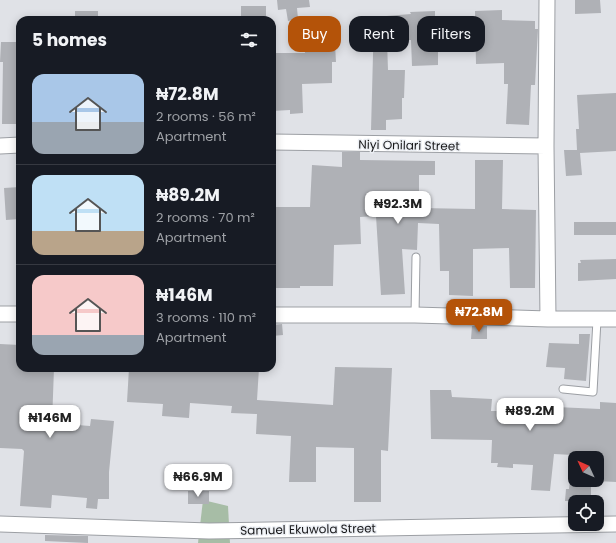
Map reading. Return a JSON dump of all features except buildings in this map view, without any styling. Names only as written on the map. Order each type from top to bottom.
[{"type":"street","points":[[547,0],[546,146],[548,319]]},
{"type":"street","name":"Niyi Onilari Street","points":[[276,142],[546,146]]},
{"type":"street","points":[[0,146],[16,145]]},
{"type":"street","points":[[0,314],[16,314]]},
{"type":"street","points":[[276,315],[415,315],[597,320],[616,319]]},
{"type":"street","name":"Samuel Ekuwola Street","points":[[0,524],[209,531],[616,524]]},
{"type":"lane","points":[[415,315],[416,257]]},
{"type":"lane","points":[[563,389],[593,392],[597,320]]},
{"type":"green space","points":[[203,500],[228,506],[230,543],[198,543]]}]
